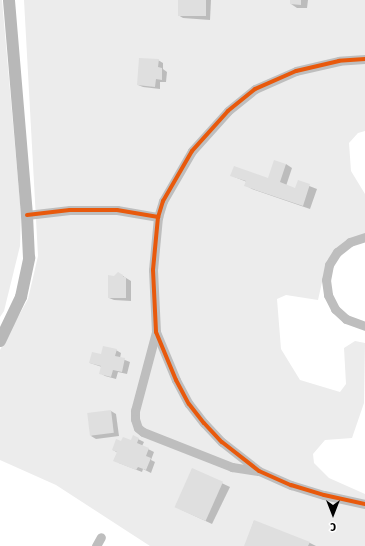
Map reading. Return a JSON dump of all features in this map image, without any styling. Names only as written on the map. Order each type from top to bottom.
[{"type":"main road","points":[[0,341],[13,316],[25,278],[29,258],[27,215],[9,0]]},
{"type":"street","points":[[259,471],[232,467],[143,432],[138,428],[135,419],[135,410],[156,332],[153,270],[158,217],[163,201],[192,151],[228,111],[255,89],[296,71],[339,61],[365,59]]},
{"type":"street","points":[[27,215],[70,210],[117,210],[158,217]]},
{"type":"street","points":[[365,237],[350,242],[338,252],[329,265],[326,280],[328,295],[335,309],[346,319],[365,326]]},
{"type":"street","points":[[156,332],[176,380],[189,404],[222,442],[259,471],[291,485],[324,495],[365,504]]},
{"type":"street","points":[[96,546],[101,537]]},
{"type":"shaded area","points":[[0,0],[2,0],[21,214],[20,246],[4,311],[0,317]]},
{"type":"shaded area","points":[[24,0],[365,0],[365,131],[358,133],[349,143],[351,171],[365,194],[365,239],[327,260],[318,300],[286,295],[277,299],[281,349],[300,380],[340,392],[346,384],[344,348],[355,341],[365,343],[364,403],[352,438],[325,440],[313,454],[314,463],[329,478],[365,494],[365,546],[150,546],[56,485],[0,460],[0,350],[28,299],[38,256]]},
{"type":"building","points":[[178,0],[206,0],[206,16],[178,16]]},
{"type":"building","points":[[290,0],[301,0],[301,5],[290,4]]},
{"type":"building","points":[[139,58],[159,59],[158,67],[162,68],[162,80],[156,79],[155,87],[137,85]]},
{"type":"building","points":[[274,160],[286,164],[280,182],[295,188],[298,180],[310,184],[303,206],[244,186],[246,181],[230,176],[234,166],[268,178]]},
{"type":"building","points":[[118,272],[123,275],[123,277],[126,277],[126,298],[108,298],[108,275],[114,276]]},
{"type":"building","points":[[103,346],[117,349],[115,356],[125,358],[122,372],[113,370],[111,377],[99,374],[101,366],[89,363],[92,352],[101,354]]},
{"type":"building","points":[[111,410],[114,433],[90,436],[87,413]]},
{"type":"building","points":[[133,435],[139,438],[137,443],[149,448],[146,456],[151,458],[146,470],[138,467],[136,470],[113,461],[117,452],[112,450],[116,439],[121,441],[123,437],[131,440]]},
{"type":"building","points":[[192,468],[223,482],[206,521],[175,507]]},
{"type":"building","points":[[254,520],[310,542],[308,546],[244,546]]},
{"type":"cycle path","points":[[365,59],[339,61],[296,71],[255,89],[228,111],[192,151],[163,201],[158,217],[153,270],[156,332],[176,380],[189,404],[204,423],[222,442],[259,471],[291,485],[324,495],[365,504]]},
{"type":"cycle path","points":[[27,215],[70,210],[117,210],[158,217]]}]
